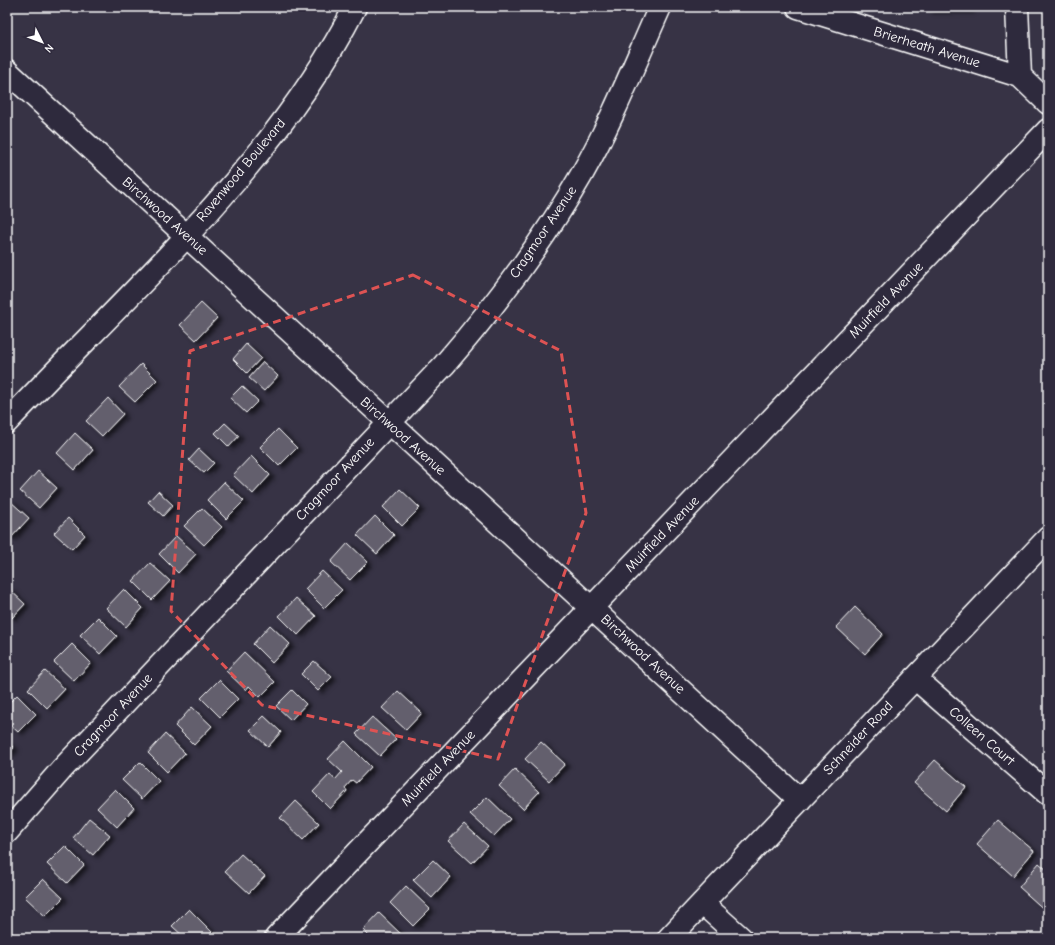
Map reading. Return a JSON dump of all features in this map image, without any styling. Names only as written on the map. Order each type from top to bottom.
[{"type":"street","name":"Ravenwood Boulevard","points":[[7,422],[187,235],[263,148],[317,73],[355,7]]},
{"type":"street","name":"Cragmoor Avenue","points":[[7,832],[63,768],[389,422],[444,366],[470,334],[553,222],[582,173],[608,123],[660,7]]},
{"type":"street","name":"Brierheath Avenue","points":[[798,7],[1020,76],[1048,103]]},
{"type":"street","points":[[1017,7],[1020,76]]},
{"type":"street","name":"Birchwood Avenue","points":[[7,71],[592,607],[800,800]]},
{"type":"street","name":"Muirfield Avenue","points":[[276,938],[1048,130]]},
{"type":"street","name":"Schneider Road","points":[[669,938],[1048,538]]},
{"type":"street","name":"Colleen Court","points":[[915,678],[1048,794]]},
{"type":"street","points":[[702,903],[741,938]]},
{"type":"highlighted area","points":[[413,275],[561,351],[586,513],[498,759],[262,705],[171,611],[190,351]]},
{"type":"building","points":[[928,7],[970,7],[970,10],[928,10]]},
{"type":"building","points":[[201,303],[217,318],[196,340],[180,325]]},
{"type":"building","points":[[246,344],[261,358],[247,373],[233,359]]},
{"type":"building","points":[[263,362],[278,376],[264,391],[249,378]]},
{"type":"building","points":[[141,364],[157,380],[135,402],[119,387]]},
{"type":"building","points":[[242,386],[258,401],[246,413],[230,398]]},
{"type":"building","points":[[108,398],[123,414],[102,436],[86,421]]},
{"type":"building","points":[[225,423],[239,436],[229,447],[215,433]]},
{"type":"building","points":[[278,429],[297,448],[279,466],[260,447]]},
{"type":"building","points":[[75,433],[93,450],[75,470],[57,453]]},
{"type":"building","points":[[199,449],[214,463],[204,473],[189,460]]},
{"type":"building","points":[[251,456],[270,475],[253,494],[233,475]]},
{"type":"building","points":[[38,471],[57,488],[39,508],[20,491]]},
{"type":"building","points":[[224,482],[244,501],[226,519],[207,500]]},
{"type":"building","points":[[400,489],[420,508],[402,526],[383,507]]},
{"type":"building","points":[[158,491],[173,505],[163,516],[148,502]]},
{"type":"building","points":[[10,501],[29,518],[11,538],[7,535],[7,504]]},
{"type":"building","points":[[202,508],[222,527],[204,545],[184,526]]},
{"type":"building","points":[[375,516],[394,535],[377,554],[357,535]]},
{"type":"building","points":[[68,518],[85,535],[72,549],[54,533]]},
{"type":"building","points":[[176,536],[196,554],[178,573],[159,554]]},
{"type":"building","points":[[348,543],[368,562],[350,580],[331,562]]},
{"type":"building","points":[[150,563],[170,581],[152,600],[133,581]]},
{"type":"building","points":[[322,571],[342,590],[324,608],[305,589]]},
{"type":"building","points":[[8,588],[25,604],[12,618],[7,614]]},
{"type":"building","points":[[124,589],[143,608],[126,627],[106,608]]},
{"type":"building","points":[[296,598],[316,616],[298,635],[279,616]]},
{"type":"building","points":[[855,607],[883,634],[865,654],[836,627]]},
{"type":"building","points":[[98,617],[117,636],[100,654],[80,635]]},
{"type":"building","points":[[270,625],[290,644],[272,663],[253,644]]},
{"type":"building","points":[[72,644],[91,663],[74,681],[54,662]]},
{"type":"building","points":[[244,652],[275,682],[260,697],[249,686],[246,690],[226,671]]},
{"type":"building","points":[[314,661],[332,677],[318,691],[301,674]]},
{"type":"building","points":[[45,671],[65,689],[47,708],[28,689]]},
{"type":"building","points":[[219,680],[238,699],[220,717],[201,698]]},
{"type":"building","points":[[292,690],[306,704],[291,720],[276,706]]},
{"type":"building","points":[[398,691],[422,713],[406,730],[382,708]]},
{"type":"building","points":[[17,695],[36,714],[18,732],[7,722],[7,705]]},
{"type":"building","points":[[192,707],[212,726],[194,745],[175,726]]},
{"type":"building","points":[[264,716],[281,732],[268,747],[250,730]]},
{"type":"building","points":[[372,717],[396,739],[380,756],[356,734]]},
{"type":"building","points":[[165,734],[185,753],[167,772],[148,753]]},
{"type":"building","points":[[345,741],[371,767],[356,783],[352,780],[345,788],[347,791],[330,809],[313,792],[330,774],[335,780],[342,772],[328,759]]},
{"type":"building","points":[[7,742],[14,748],[7,755]]},
{"type":"building","points":[[541,742],[565,764],[549,781],[525,759]]},
{"type":"building","points":[[935,760],[966,787],[946,811],[914,783]]},
{"type":"building","points":[[140,762],[159,781],[142,799],[122,780]]},
{"type":"building","points":[[515,769],[539,792],[523,809],[499,786]]},
{"type":"building","points":[[115,789],[134,808],[117,827],[97,808]]},
{"type":"building","points":[[487,797],[510,819],[494,836],[470,814]]},
{"type":"building","points":[[296,801],[319,823],[303,840],[280,818]]},
{"type":"building","points":[[89,818],[110,835],[93,855],[73,838]]},
{"type":"building","points":[[998,820],[1034,851],[1013,876],[977,844]]},
{"type":"building","points":[[464,824],[488,846],[472,863],[448,841]]},
{"type":"building","points":[[65,846],[84,865],[67,883],[47,864]]},
{"type":"building","points":[[241,854],[265,876],[249,893],[225,871]]},
{"type":"building","points":[[433,860],[451,877],[432,898],[413,880]]},
{"type":"building","points":[[1039,863],[1048,871],[1048,913],[1019,887]]},
{"type":"building","points":[[43,879],[63,898],[45,916],[25,897]]},
{"type":"building","points":[[406,886],[430,909],[413,926],[390,903]]},
{"type":"building","points":[[189,909],[212,932],[206,938],[185,938],[172,926]]},
{"type":"building","points":[[379,913],[403,936],[401,938],[371,938],[363,930]]}]
